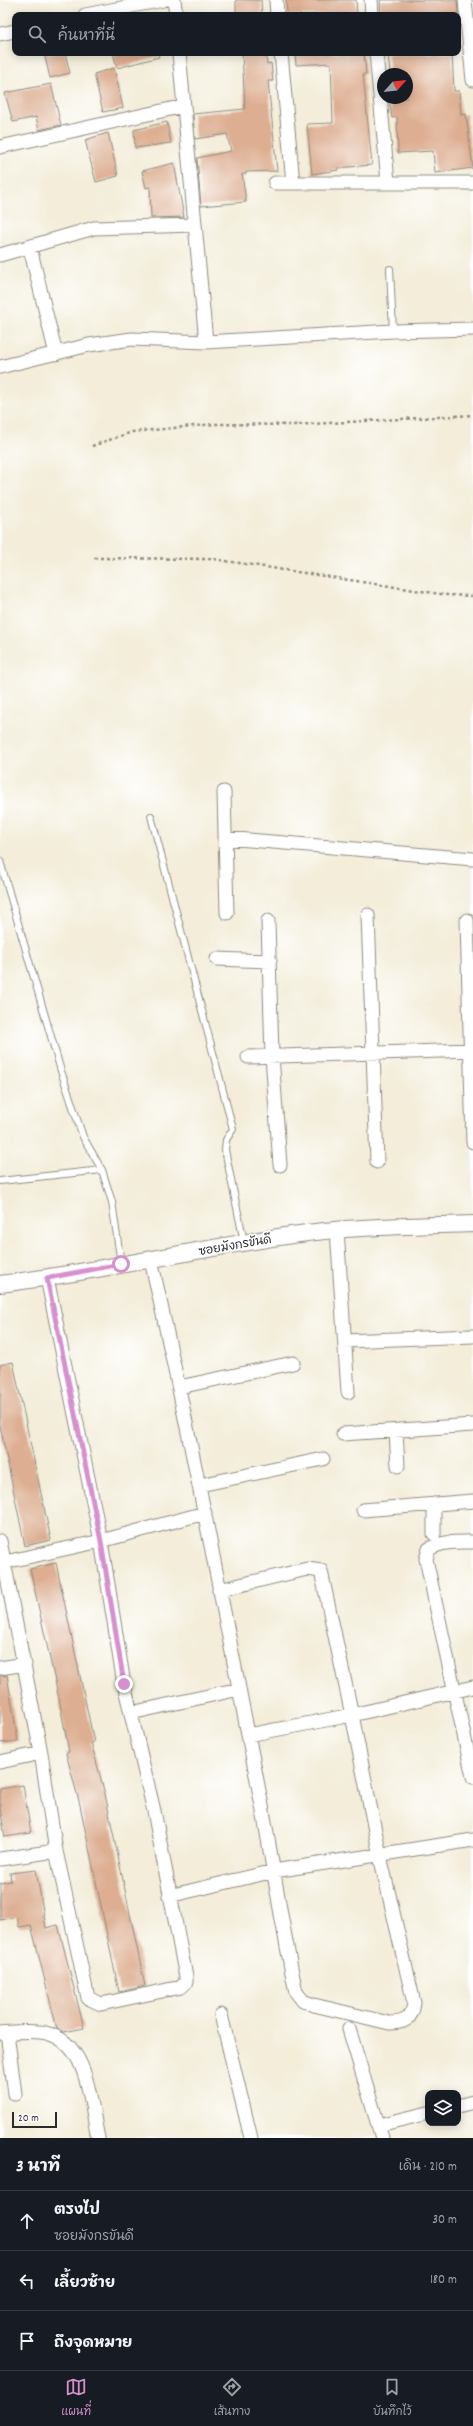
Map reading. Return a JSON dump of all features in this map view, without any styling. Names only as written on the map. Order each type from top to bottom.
[{"type":"street","points":[[101,12],[163,0]]},
{"type":"street","points":[[174,0],[176,12]]},
{"type":"street","points":[[276,0],[277,12]]},
{"type":"street","points":[[371,0],[372,12]]},
{"type":"street","points":[[466,0],[473,80]]},
{"type":"street","points":[[0,34],[12,32]]},
{"type":"street","points":[[179,56],[206,342]]},
{"type":"street","points":[[281,56],[293,183]]},
{"type":"street","points":[[376,56],[388,182]]},
{"type":"street","points":[[0,146],[184,106]]},
{"type":"street","points":[[274,183],[473,182]]},
{"type":"street","points":[[0,255],[30,248],[94,228],[195,225]]},
{"type":"street","points":[[30,248],[56,354]]},
{"type":"street","points":[[0,367],[96,344],[132,339],[206,342],[393,331],[473,329]]},
{"type":"street","points":[[224,792],[227,912]]},
{"type":"street","points":[[225,838],[473,859]]},
{"type":"street","points":[[368,915],[371,1054],[377,1162]]},
{"type":"street","points":[[467,920],[472,1050],[473,1142]]},
{"type":"street","points":[[268,921],[272,1056],[280,1165]]},
{"type":"street","points":[[217,959],[270,961]]},
{"type":"street","points":[[248,1057],[472,1050]]},
{"type":"street","name":"ซอยมังกรขันดี","points":[[0,1284],[47,1278],[244,1243],[337,1230],[473,1224]]},
{"type":"street","points":[[337,1230],[348,1392]]},
{"type":"street","points":[[151,1260],[200,1485],[219,1590],[274,1871],[280,1914],[298,1997],[303,2001],[314,2005],[389,2023],[401,2023],[408,2020],[413,2013],[414,2004],[380,1856],[321,1571],[306,1569],[219,1590]]},
{"type":"street","points":[[0,1541],[4,1570],[25,1664],[42,1753],[56,1850],[88,1998],[94,2002],[102,2004],[181,1987],[186,1982],[154,1811],[131,1713],[101,1541],[47,1278]]},
{"type":"street","points":[[345,1341],[473,1336]]},
{"type":"street","points":[[179,1387],[293,1363]]},
{"type":"street","points":[[343,1434],[473,1425]]},
{"type":"street","points":[[396,1431],[398,1466]]},
{"type":"street","points":[[200,1485],[323,1459]]},
{"type":"street","points":[[364,1510],[473,1501]]},
{"type":"street","points":[[434,1504],[434,1534]]},
{"type":"street","points":[[4,1570],[101,1541],[205,1513]]},
{"type":"street","points":[[473,1542],[447,1542],[435,1545],[429,1549],[426,1559],[453,1692],[473,1777]]},
{"type":"street","points":[[0,1668],[25,1664]]},
{"type":"street","points":[[248,1735],[352,1715],[473,1687]]},
{"type":"street","points":[[131,1713],[239,1689]]},
{"type":"street","points":[[0,1762],[42,1753]]},
{"type":"street","points":[[170,1896],[274,1871],[380,1856],[473,1840]]},
{"type":"street","points":[[0,1859],[56,1850]]},
{"type":"street","points":[[221,2015],[251,2138]]},
{"type":"street","points":[[349,2029],[380,2132],[425,2114]]},
{"type":"street","points":[[15,2094],[4,2032],[45,2033],[63,2039],[74,2050],[81,2064],[90,2096],[98,2138]]},
{"type":"street","points":[[461,2105],[473,2102]]},
{"type":"lane","points":[[390,269],[393,331]]},
{"type":"lane","points":[[151,816],[233,1129],[226,1140],[225,1150],[244,1243]]},
{"type":"lane","points":[[0,861],[61,1071],[83,1137],[102,1170],[112,1202],[121,1264]]},
{"type":"lane","points":[[0,1181],[102,1170]]},
{"type":"path","points":[[92,446],[132,432],[215,424],[293,425],[473,415]]},
{"type":"path","points":[[94,558],[213,558],[447,595],[473,596]]},
{"type":"building","points":[[236,0],[261,0],[262,12],[236,12]]},
{"type":"building","points":[[286,0],[356,0],[357,12],[287,12]]},
{"type":"building","points":[[380,0],[457,0],[458,12],[381,12]]},
{"type":"building","points":[[45,56],[66,56],[70,73],[50,78]]},
{"type":"building","points":[[114,56],[159,56],[159,57],[117,68]]},
{"type":"building","points":[[242,56],[266,56],[267,64],[271,63],[273,81],[268,81],[277,171],[246,172],[246,174],[242,174],[246,202],[201,206],[197,158],[231,151],[227,134],[195,139],[193,114],[245,109]]},
{"type":"building","points":[[295,56],[364,56],[366,74],[363,74],[372,165],[338,168],[338,170],[312,174],[307,124],[333,123],[331,63],[296,65]]},
{"type":"building","points":[[388,56],[452,56],[454,91],[459,91],[461,115],[466,114],[473,168],[435,173],[433,151],[398,153],[397,117],[392,118],[390,104],[413,104],[413,68],[389,68]]},
{"type":"building","points":[[114,68],[123,108],[103,112],[94,74]]},
{"type":"building","points":[[51,84],[61,125],[39,130],[36,117],[13,122],[5,93]]},
{"type":"building","points":[[167,122],[171,143],[135,148],[134,130]]},
{"type":"building","points":[[108,133],[118,176],[96,182],[85,140]]},
{"type":"building","points":[[174,163],[184,217],[151,218],[150,187],[146,188],[142,171]]},
{"type":"building","points":[[13,1362],[51,1540],[25,1546],[0,1426],[0,1365]]},
{"type":"building","points":[[56,1563],[94,1742],[91,1742],[105,1794],[145,1986],[119,1992],[80,1805],[66,1753],[69,1752],[59,1699],[30,1569]]},
{"type":"building","points":[[7,1675],[18,1741],[0,1743],[0,1676]]},
{"type":"building","points":[[23,1785],[31,1833],[5,1837],[0,1808],[0,1789]]},
{"type":"building","points":[[36,1870],[46,1928],[58,1925],[84,2028],[64,2032],[57,2029],[31,1925],[19,1927],[17,1917],[0,1920],[0,1883],[11,1881],[10,1873]]},
{"type":"route","points":[[121,1264],[47,1278],[101,1541],[124,1684]]}]
